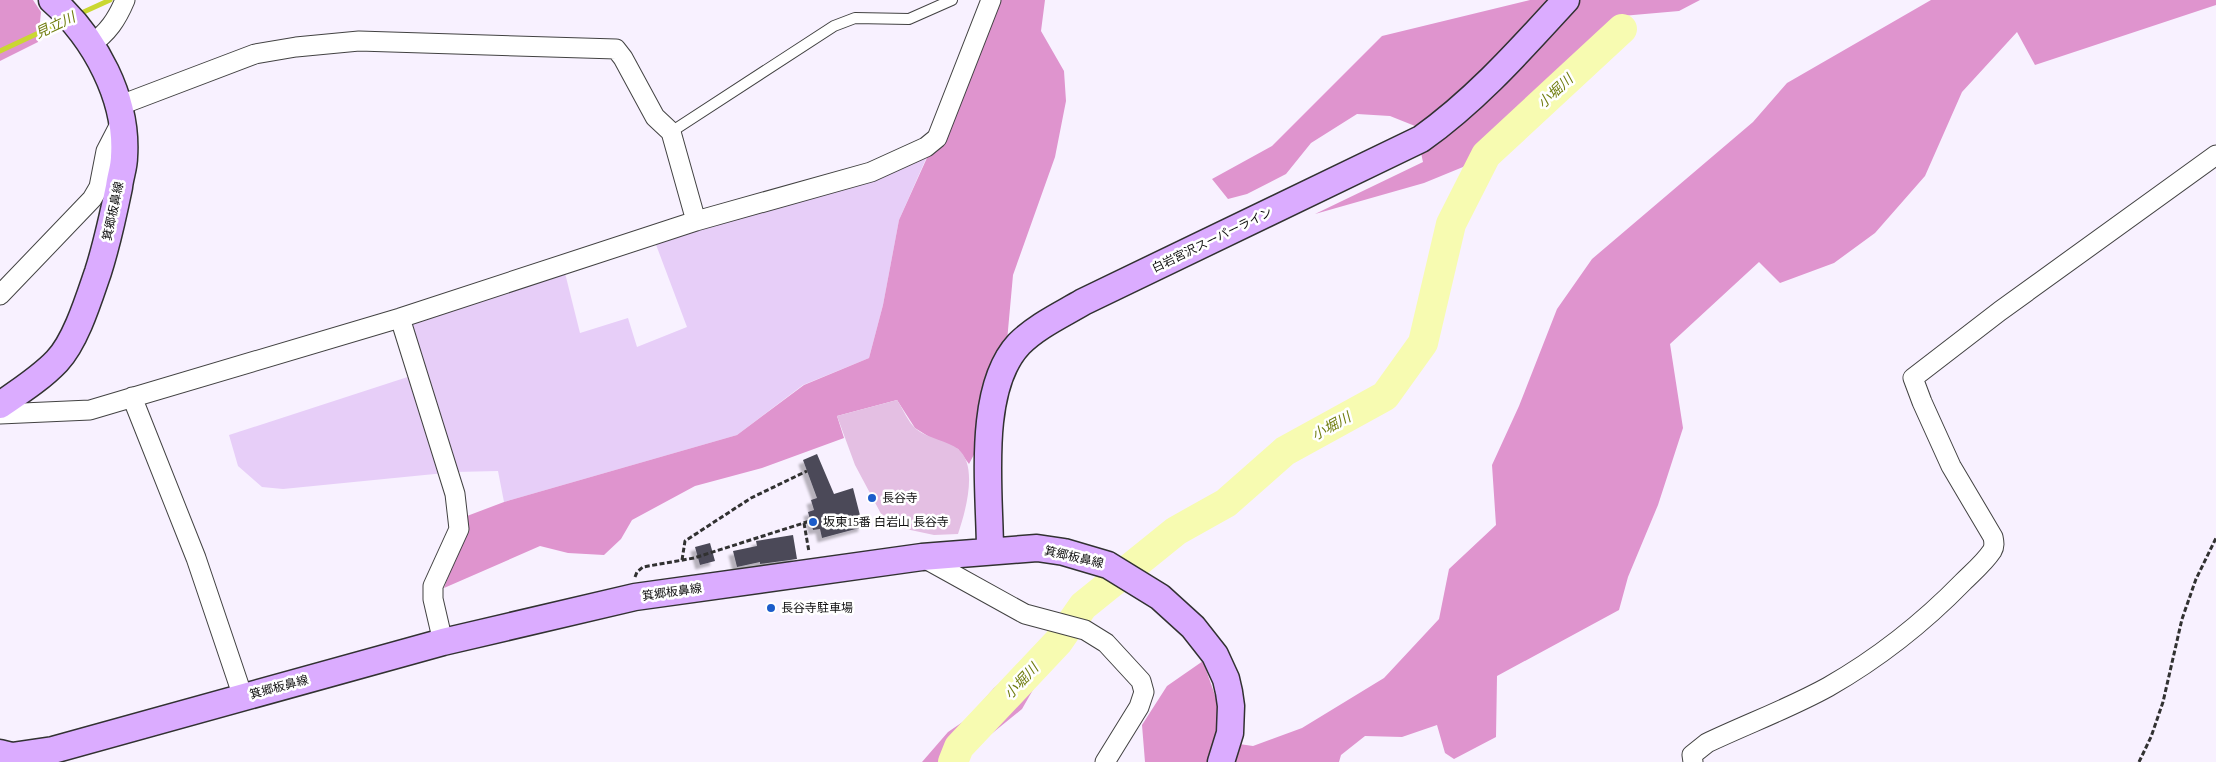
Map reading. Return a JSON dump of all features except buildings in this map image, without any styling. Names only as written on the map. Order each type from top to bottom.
[{"type":"main road","name":"箕郷板鼻線","points":[[0,405],[30,384],[58,360],[87,306],[108,242],[124,157],[120,114],[105,70],[90,45],[61,8],[52,0]]},
{"type":"main road","name":"白岩宮沢スーパーライン","points":[[990,551],[988,423],[995,392],[1005,363],[1019,345],[1037,329],[1083,302],[1421,139],[1443,124],[1472,99],[1566,0]]},
{"type":"main road","name":"箕郷板鼻線","points":[[0,753],[12,756],[53,750],[443,642],[635,597],[922,557],[1037,548],[1064,552],[1108,565],[1160,597],[1193,627],[1214,655],[1226,679],[1232,706],[1229,739],[1221,762]]},
{"type":"street","points":[[90,45],[104,36],[112,26],[125,0]]},
{"type":"street","points":[[0,414],[90,410],[400,318],[696,221],[872,172],[926,148],[936,138],[991,0]]},
{"type":"street","points":[[0,295],[92,199],[99,187],[106,150],[120,114],[255,54],[296,46],[359,41],[610,48],[619,51],[655,117],[670,132],[696,221]]},
{"type":"street","points":[[1693,762],[1692,755],[1707,743],[1828,687],[1862,666],[1950,595],[1981,564],[1992,550],[1993,537],[1951,466],[1913,378],[2000,311],[2216,155]]},
{"type":"street","points":[[400,318],[459,512],[459,529],[433,586],[433,599],[443,642]]},
{"type":"street","points":[[132,397],[196,558],[243,697]]},
{"type":"street","points":[[922,557],[1025,614],[1086,630],[1106,643],[1141,681],[1144,692],[1139,707],[1105,762]]},
{"type":"lane","points":[[670,132],[834,26],[855,18],[909,19],[952,0]]},
{"type":"path","points":[[682,560],[685,541],[751,498],[807,471]]},
{"type":"path","points":[[635,597],[633,583],[637,572],[643,567],[682,560],[810,521]]},
{"type":"path","points":[[804,523],[811,572]]},
{"type":"path","points":[[2139,762],[2152,737],[2163,702],[2182,619],[2196,579],[2216,538]]},
{"type":"shaded area","points":[[0,0],[33,0],[41,12],[38,42],[0,61]]},
{"type":"shaded area","points":[[998,0],[1045,0],[1041,31],[1064,71],[1066,101],[1055,157],[1013,275],[1007,341],[980,443],[969,464],[958,449],[931,438],[915,428],[897,400],[837,416],[844,438],[762,468],[695,486],[632,520],[621,539],[604,555],[568,553],[540,546],[444,588],[466,529],[467,516],[504,502],[737,435],[804,385],[869,358],[883,305],[899,220]]},
{"type":"shaded area","points":[[1530,0],[1700,0],[1679,11],[1622,16],[1463,167],[1424,183],[1315,214],[1423,162],[1415,126],[1390,116],[1357,114],[1311,143],[1286,174],[1247,194],[1228,199],[1212,179],[1272,146],[1382,36]]},
{"type":"shaded area","points":[[1931,0],[2216,0],[2216,5],[2035,65],[2017,32],[1962,92],[1925,176],[1875,233],[1834,263],[1780,283],[1759,262],[1670,344],[1683,428],[1658,505],[1628,577],[1619,610],[1497,676],[1496,737],[1454,759],[1445,753],[1437,725],[1402,737],[1365,736],[1341,755],[1339,762],[1145,762],[1142,725],[1167,686],[1203,661],[1217,701],[1218,741],[1253,746],[1302,728],[1384,678],[1439,619],[1449,569],[1496,525],[1492,465],[1519,406],[1557,309],[1592,259],[1753,122],[1787,83]]},
{"type":"shaded area","points":[[928,154],[899,220],[883,305],[869,358],[803,385],[737,435],[504,502],[498,471],[455,472],[283,489],[262,487],[238,466],[229,435],[423,372],[409,323],[565,273],[580,333],[628,318],[637,347],[687,327],[655,242]]},
{"type":"shaded area","points":[[897,400],[916,429],[954,446],[964,457],[968,466],[969,478],[967,502],[958,534],[934,535],[887,525],[855,465],[837,416]]},
{"type":"shaded area","points":[[1036,650],[1044,650],[1046,667],[1022,709],[974,748],[965,762],[922,762],[948,732],[967,719],[994,688],[1011,674],[1027,655]]},
{"type":"waterway","name":"見立川","points":[[77,15],[110,0]]},
{"type":"waterway","name":"見立川","points":[[0,51],[62,22]]},
{"type":"waterway","name":"小堀川","points":[[953,762],[959,747],[1058,642],[1083,606],[1176,531],[1226,503],[1285,451],[1385,396],[1423,343],[1451,224],[1486,155],[1622,29]]},
{"type":"place","name":"長谷寺","points":[[872,498]]},
{"type":"place","name":"坂東15番 白岩山 長谷寺","points":[[813,522]]},
{"type":"place","name":"長谷寺駐車場","points":[[771,608]]}]
